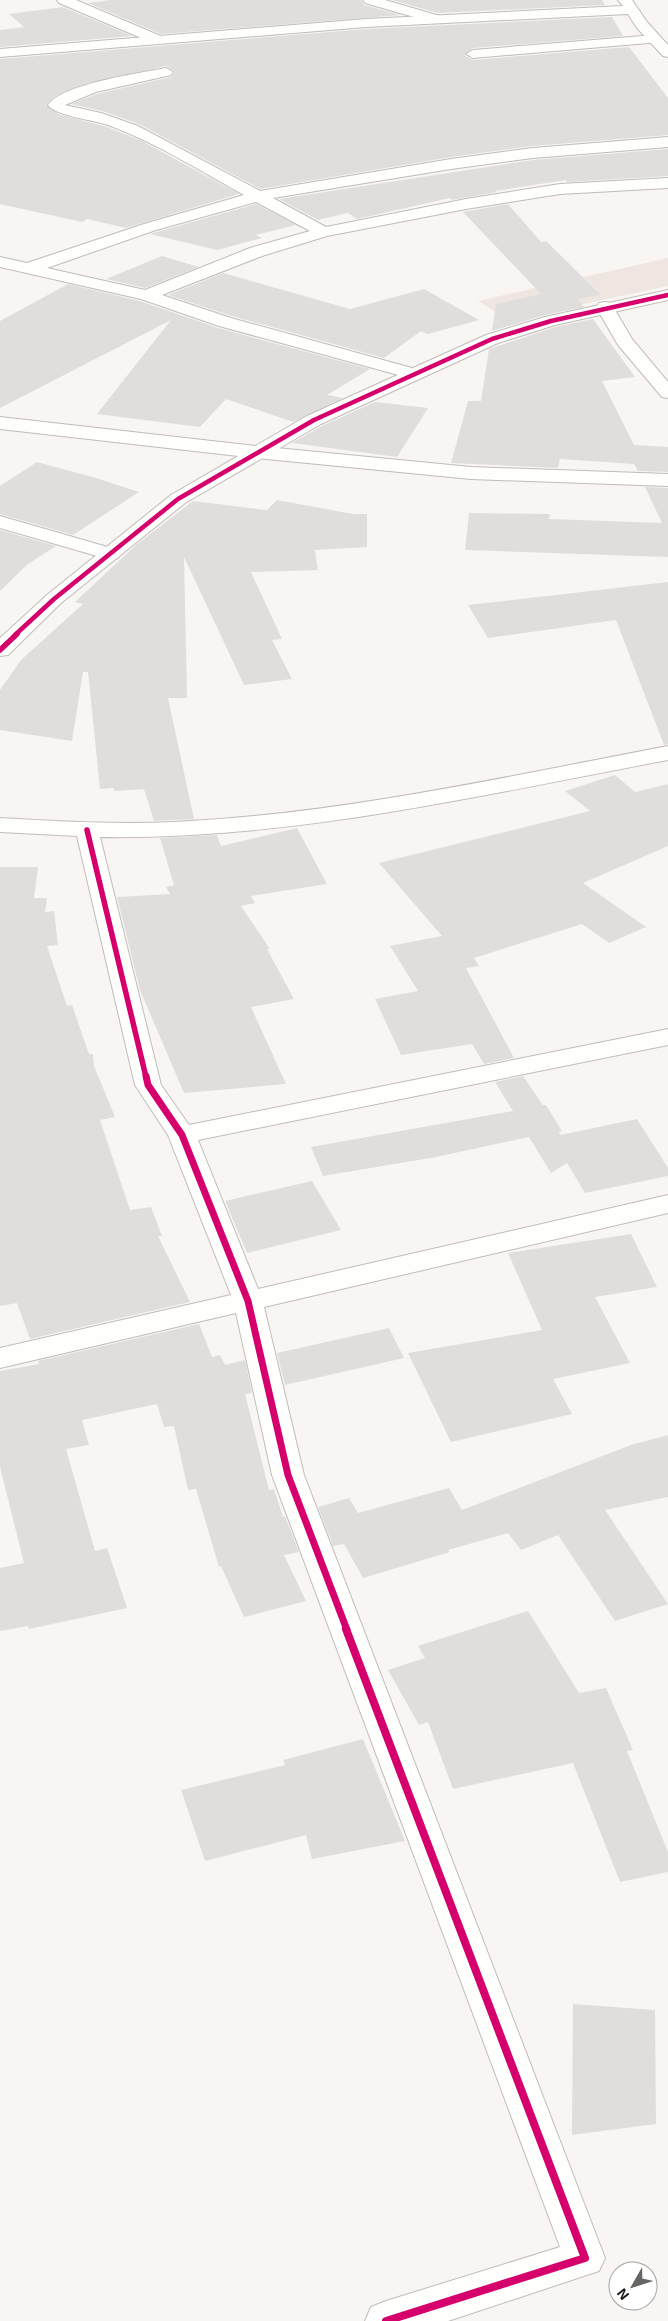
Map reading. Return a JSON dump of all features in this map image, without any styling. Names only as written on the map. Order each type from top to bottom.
[{"type":"street","points":[[64,0],[104,15],[158,40]]},
{"type":"street","points":[[370,0],[434,19]]},
{"type":"street","points":[[0,53],[628,5],[642,25],[668,53]]},
{"type":"street","points":[[642,25],[659,24]]},
{"type":"street","points":[[473,54],[655,38]]},
{"type":"street","points":[[166,72],[81,92],[61,98],[55,105],[62,109],[96,116],[132,129],[324,232]]},
{"type":"street","points":[[29,268],[150,227],[258,196],[451,164],[542,152],[668,142]]},
{"type":"street","points":[[146,295],[256,252],[324,232],[466,204],[560,189],[668,183]]},
{"type":"street","points":[[0,262],[146,295],[225,322],[413,374]]},
{"type":"street","points":[[0,650],[54,599],[178,499],[314,420],[492,339],[605,307],[668,295]]},
{"type":"street","points":[[605,307],[624,341],[668,392]]},
{"type":"street","points":[[0,423],[164,440],[256,452],[471,473],[668,480]]},
{"type":"street","points":[[0,522],[111,554]]},
{"type":"street","points":[[0,826],[87,830],[196,828],[334,813],[668,753]]},
{"type":"street","points":[[87,830],[146,1080],[182,1135],[248,1301],[288,1474],[586,2258],[386,2321]]},
{"type":"street","points":[[182,1135],[668,1037]]},
{"type":"street","points":[[0,1358],[668,1204]]},
{"type":"shaded area","points":[[668,258],[668,286],[508,320],[478,301]]},
{"type":"building","points":[[111,0],[361,0],[364,5],[401,15],[161,34],[88,3]]},
{"type":"building","points":[[392,0],[602,0],[605,5],[438,13]]},
{"type":"building","points":[[63,7],[132,36],[0,47],[0,30],[24,27],[9,14]]},
{"type":"building","points":[[612,17],[623,36],[473,48],[464,55],[473,60],[629,47],[668,98],[668,135],[533,146],[451,157],[260,189],[139,124],[102,111],[71,104],[97,94],[171,77],[175,72],[166,66],[84,84],[55,96],[46,105],[58,114],[107,127],[142,141],[239,194],[126,228],[87,219],[82,222],[0,204],[0,59],[366,29]]},
{"type":"building","points":[[668,149],[668,176],[567,182],[566,180],[452,200],[450,198],[357,219],[348,213],[318,220],[279,199],[533,160]]},
{"type":"building","points":[[256,204],[296,225],[256,235],[262,238],[217,250],[150,234]]},
{"type":"building","points":[[508,204],[541,242],[546,241],[601,295],[578,299],[584,307],[545,315],[492,331],[496,304],[541,294],[463,212]]},
{"type":"building","points":[[162,256],[199,267],[145,288],[106,279]]},
{"type":"building","points":[[223,273],[350,309],[424,289],[479,320],[428,334],[421,331],[384,358],[232,316],[168,295]]},
{"type":"building","points":[[68,284],[140,301],[218,328],[370,369],[327,395],[343,398],[293,422],[226,399],[200,427],[97,414],[171,320],[0,408],[0,321]]},
{"type":"building","points":[[593,319],[635,377],[602,381],[634,445],[668,447],[668,472],[638,471],[634,464],[560,459],[558,468],[451,463],[468,401],[481,401],[489,349],[555,327]]},
{"type":"building","points":[[375,402],[428,408],[397,457],[292,443],[322,426]]},
{"type":"building","points":[[37,462],[139,492],[73,535],[0,514],[0,486]]},
{"type":"building","points":[[645,487],[668,488],[668,557],[465,550],[469,513],[550,514],[549,519],[662,523]]},
{"type":"building","points":[[277,500],[353,514],[367,514],[367,547],[315,550],[318,570],[251,572],[282,639],[272,640],[292,679],[244,685],[184,557],[187,698],[168,698],[194,819],[154,821],[144,789],[114,791],[114,788],[100,789],[88,672],[83,672],[72,741],[0,730],[0,690],[21,660],[83,604],[75,602],[136,545],[193,501],[267,510]]},
{"type":"building","points":[[0,530],[56,546],[28,564],[0,591]]},
{"type":"building","points":[[668,582],[668,744],[664,745],[616,620],[488,638],[468,605]]},
{"type":"building","points":[[615,775],[635,792],[668,784],[668,846],[583,883],[646,927],[609,943],[582,924],[474,958],[479,966],[466,968],[514,1058],[484,1064],[472,1044],[401,1055],[375,999],[418,991],[390,946],[442,936],[379,863],[590,811],[565,791]]},
{"type":"building","points":[[297,828],[327,884],[251,896],[255,903],[241,906],[270,949],[267,949],[294,999],[251,1007],[286,1084],[184,1093],[140,990],[117,897],[170,894],[166,887],[174,885],[160,838],[217,835],[221,846]]},
{"type":"building","points":[[0,867],[38,867],[34,898],[47,898],[45,912],[54,911],[58,945],[47,946],[67,1006],[72,1005],[89,1054],[93,1054],[94,1066],[115,1117],[100,1120],[130,1210],[151,1207],[162,1236],[158,1236],[190,1302],[30,1339],[17,1303],[0,1306]]},
{"type":"building","points":[[523,1076],[543,1105],[546,1105],[562,1131],[559,1132],[560,1135],[637,1119],[668,1168],[668,1176],[585,1193],[567,1163],[551,1173],[529,1137],[436,1157],[323,1176],[311,1147],[513,1111],[495,1082]]},
{"type":"building","points":[[312,1181],[341,1230],[247,1253],[225,1201]]},
{"type":"building","points":[[631,1234],[657,1287],[595,1297],[630,1363],[553,1379],[572,1414],[451,1442],[408,1353],[542,1330],[508,1253]]},
{"type":"building","points":[[199,1324],[212,1357],[220,1355],[225,1365],[245,1360],[252,1393],[245,1394],[269,1490],[274,1489],[283,1517],[285,1516],[299,1552],[284,1555],[306,1601],[244,1617],[221,1566],[219,1567],[196,1489],[188,1490],[174,1426],[164,1427],[157,1404],[82,1420],[89,1445],[66,1449],[95,1551],[107,1548],[127,1608],[29,1629],[28,1626],[0,1631],[0,1568],[24,1563],[0,1467],[0,1371],[39,1364],[38,1361]]},
{"type":"building","points":[[389,1328],[404,1358],[285,1385],[277,1353]]},
{"type":"building","points":[[668,1435],[668,1497],[605,1510],[668,1604],[615,1621],[558,1535],[521,1550],[508,1533],[448,1550],[450,1552],[363,1578],[344,1544],[333,1546],[318,1507],[349,1498],[358,1513],[449,1488],[462,1510],[631,1445]]},
{"type":"building","points":[[528,1611],[579,1693],[606,1688],[633,1750],[627,1751],[668,1852],[668,1872],[620,1882],[573,1763],[453,1789],[428,1722],[419,1725],[388,1670],[425,1658],[418,1646]]},
{"type":"building","points":[[363,1739],[405,1841],[312,1859],[306,1835],[205,1861],[181,1790],[285,1765],[283,1760]]},
{"type":"building","points":[[573,2004],[655,2010],[656,2124],[572,2135]]},
{"type":"cycle path","points":[[0,650],[54,599],[178,499],[314,420],[492,339],[551,321],[668,295]]},
{"type":"cycle path","points":[[87,830],[148,1085],[182,1135],[248,1301],[288,1475],[585,2258],[386,2321]]}]
